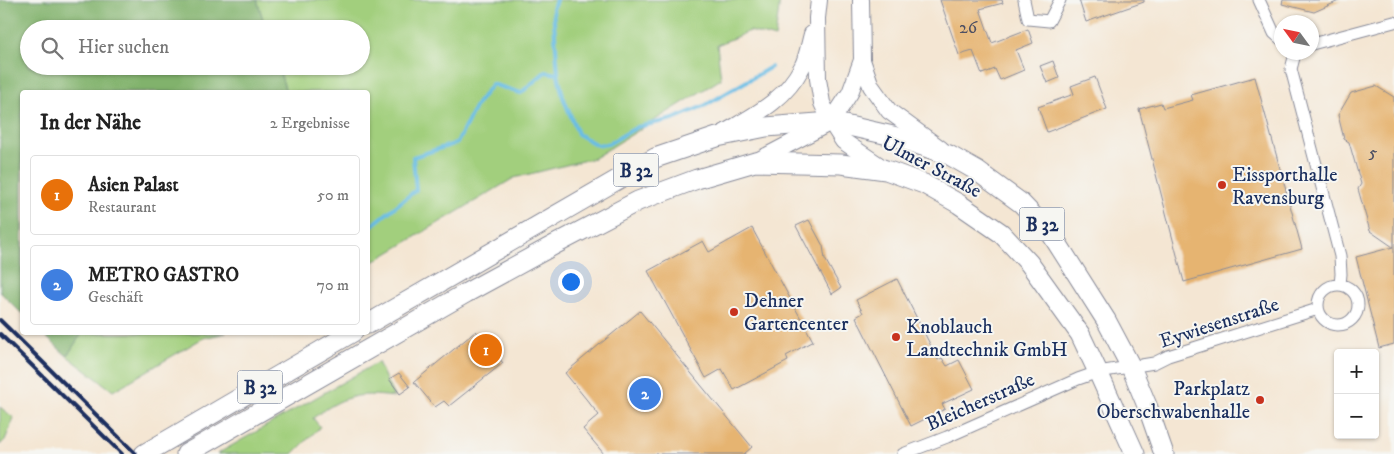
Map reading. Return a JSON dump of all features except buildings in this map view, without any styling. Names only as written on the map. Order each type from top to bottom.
[{"type":"main road","name":"Ulmer Straße","points":[[819,0],[817,18],[818,79],[822,103],[843,141],[886,170],[924,184],[959,204],[1001,233],[1029,263],[1080,334],[1135,454]]},
{"type":"main road","points":[[861,0],[862,60],[871,86],[889,110],[949,155]]},
{"type":"main road","points":[[717,137],[767,107],[787,91],[802,66],[817,18]]},
{"type":"main road","points":[[755,162],[831,122],[850,94],[862,60]]},
{"type":"main road","name":"B 32","points":[[370,323],[655,158],[717,137],[766,127],[831,122],[893,136],[949,155]]},
{"type":"main road","name":"Ulmer Straße","points":[[949,155],[977,171],[1021,203],[1052,235],[1106,320],[1131,367],[1164,454]]},
{"type":"main road","name":"B 32","points":[[186,454],[466,293],[629,206],[697,179],[755,162],[840,164],[886,170]]},
{"type":"main road","name":"B 32","points":[[144,454],[348,335]]},
{"type":"street","points":[[1024,0],[1028,19],[1049,22],[1060,0]]},
{"type":"street","points":[[1259,0],[1274,33]]},
{"type":"street","points":[[1319,42],[1394,22]]},
{"type":"street","points":[[1293,60],[1291,69],[1340,256],[1340,285]]},
{"type":"street","points":[[1334,285],[1346,287],[1355,294],[1358,306],[1353,317],[1344,324],[1337,325],[1325,321],[1318,309],[1319,297],[1323,291],[1334,285]]},
{"type":"street","name":"Eywiesenstraße","points":[[1098,372],[1154,363],[1168,356],[1318,309]]},
{"type":"street","name":"Bleicherstraße","points":[[904,454],[1098,372]]},
{"type":"green space","points":[[0,0],[257,0],[263,20],[20,20],[20,75],[281,75],[285,90],[20,90],[20,312],[0,292]]},
{"type":"green space","points":[[257,0],[780,0],[775,38],[750,31],[717,45],[721,79],[594,158],[514,178],[370,264],[370,90],[285,90],[281,75],[370,75],[370,20],[263,20]]},
{"type":"green space","points":[[44,335],[81,335],[67,356]]},
{"type":"green space","points":[[81,335],[217,335],[203,338],[113,391],[67,356]]},
{"type":"green space","points":[[378,362],[394,397],[370,395],[351,397],[333,405],[313,418],[320,427],[293,454],[217,454]]},
{"type":"green space","points":[[0,407],[14,418],[5,440],[0,445]]},
{"type":"waterway","points":[[556,0],[553,9],[558,74]]},
{"type":"waterway","points":[[370,227],[416,190],[413,157],[457,143],[476,105],[492,84],[521,93],[545,72],[558,74],[563,97],[578,134],[597,145],[608,144],[637,127],[673,119],[706,105],[771,67]]},
{"type":"railway","points":[[0,320],[136,454]]},
{"type":"railway","points":[[0,334],[122,454]]},
{"type":"place","name":"Eissporthalle Ravensburg","points":[[1222,185]]},
{"type":"place","name":"Dehner Gartencenter","points":[[734,312]]},
{"type":"place","name":"Knoblauch Landtechnik GmbH","points":[[896,337]]},
{"type":"place","name":"Asien Palast","points":[[486,350]]},
{"type":"place","name":"METRO GASTRO","points":[[645,394]]},
{"type":"place","name":"Parkplatz Oberschwabenhalle","points":[[1260,400]]}]
